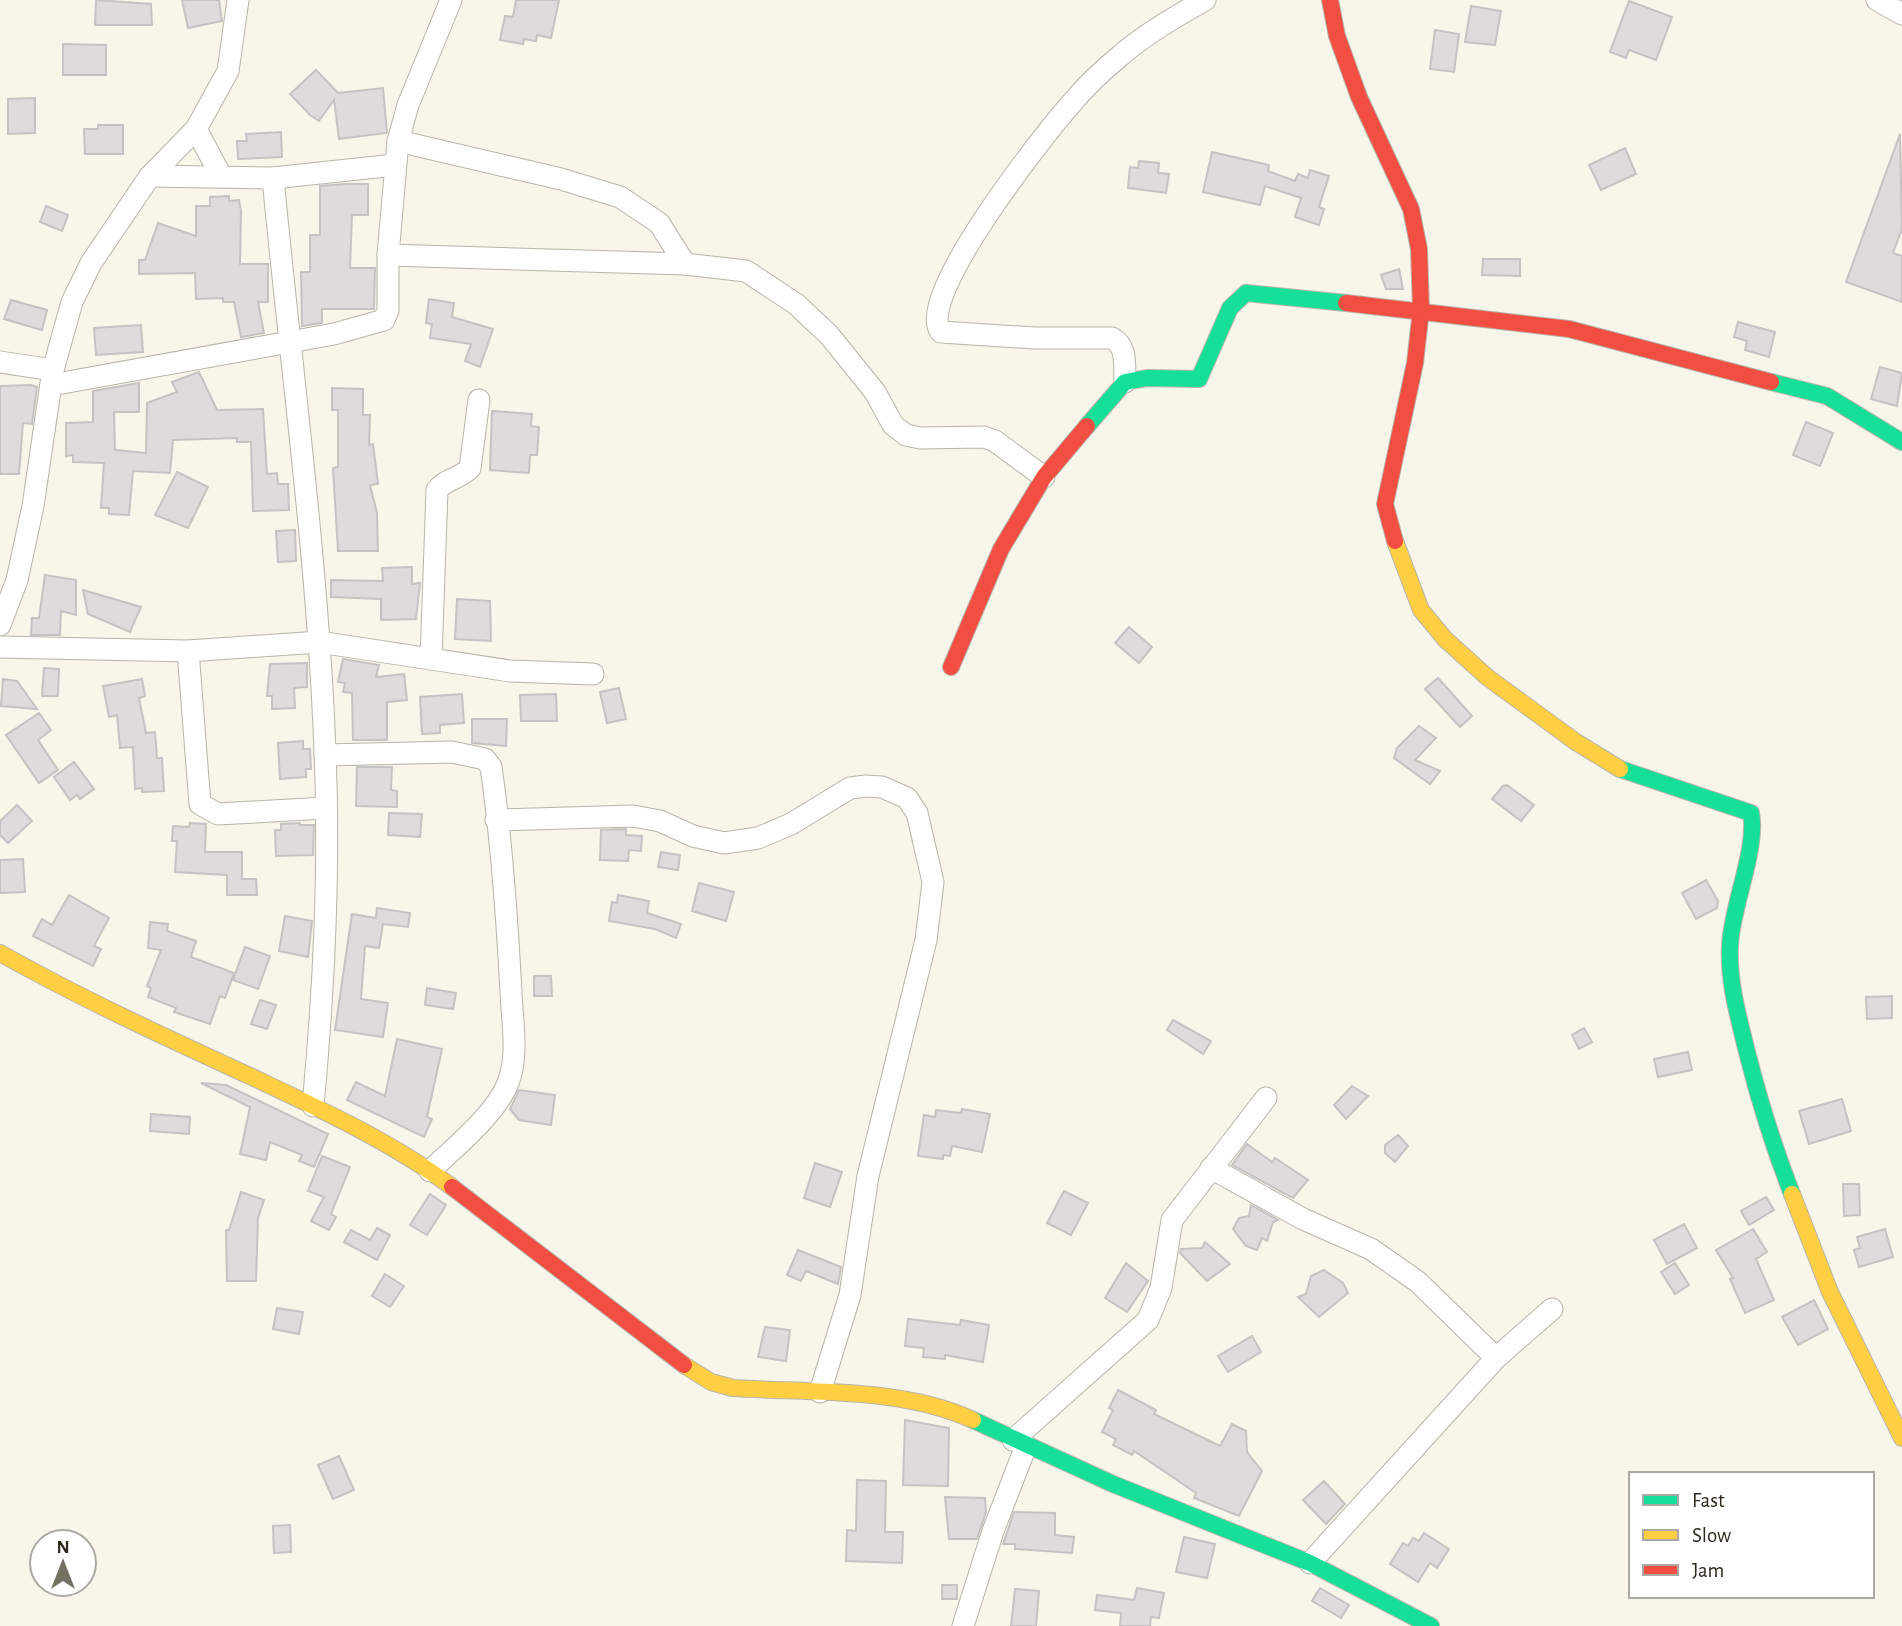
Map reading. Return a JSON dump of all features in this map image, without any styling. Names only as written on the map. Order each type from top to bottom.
[{"type":"street","points":[[0,625],[8,579],[33,506],[52,377],[72,302],[91,263],[150,176],[196,129],[228,71],[239,0]]},
{"type":"street","points":[[0,362],[52,377],[288,341],[357,329],[384,320],[388,310],[388,255],[398,141],[408,105],[451,0]]},
{"type":"street","points":[[1125,382],[1123,350],[1120,343],[1112,338],[1035,338],[941,332],[936,326],[935,318],[939,301],[1006,184],[1072,102],[1121,55],[1205,0]]},
{"type":"street","points":[[1330,0],[1337,36],[1359,97],[1411,209],[1419,249],[1421,310],[1404,427],[1385,504],[1390,529],[1421,610],[1445,639],[1488,677],[1576,742],[1617,768],[1751,813],[1754,828],[1735,903],[1730,945],[1731,989],[1769,1137],[1830,1292],[1869,1376],[1902,1438]]},
{"type":"street","points":[[1877,0],[1902,14]]},
{"type":"street","points":[[196,129],[221,176]]},
{"type":"street","points":[[398,141],[561,179],[620,197],[659,223],[685,264]]},
{"type":"street","points":[[150,176],[273,178],[395,165]]},
{"type":"street","points":[[273,178],[288,341],[308,504],[325,755],[323,967],[313,1105]]},
{"type":"street","points":[[388,255],[685,264],[746,271],[796,304],[829,335],[875,392],[893,425],[906,435],[920,438],[984,437],[995,441],[1044,477]]},
{"type":"street","points":[[951,667],[1001,549],[1044,477],[1125,382],[1147,378],[1199,379],[1207,369],[1232,304],[1246,293],[1421,310],[1569,329],[1828,396],[1902,442]]},
{"type":"street","points":[[431,659],[437,490],[442,483],[463,476],[470,468],[479,401]]},
{"type":"street","points":[[0,647],[188,651],[319,642],[510,671],[593,674]]},
{"type":"street","points":[[188,651],[201,804],[218,814],[325,808]]},
{"type":"street","points":[[325,755],[452,752],[485,759],[491,767],[506,895],[514,1047],[512,1072],[507,1087],[485,1115],[430,1171]]},
{"type":"street","points":[[496,820],[633,816],[660,821],[693,836],[724,843],[758,838],[791,824],[850,788],[866,786],[882,787],[906,798],[917,813],[933,882],[926,940],[868,1176],[850,1295],[820,1392]]},
{"type":"street","points":[[0,953],[66,990],[313,1105],[430,1171],[690,1370],[711,1382],[733,1388],[889,1397],[956,1412],[1019,1443],[1310,1563],[1431,1626]]},
{"type":"street","points":[[963,1626],[1019,1443],[1148,1320],[1161,1288],[1172,1220],[1266,1098]]},
{"type":"street","points":[[1211,1168],[1303,1219],[1371,1249],[1418,1282],[1496,1358]]},
{"type":"street","points":[[1310,1563],[1496,1358],[1552,1309]]},
{"type":"building","points":[[96,0],[151,4],[152,25],[95,25]]},
{"type":"building","points":[[182,0],[219,0],[222,21],[188,28]]},
{"type":"building","points":[[516,0],[559,0],[551,38],[537,35],[536,41],[524,39],[523,44],[500,40],[505,16],[513,17]]},
{"type":"building","points":[[1629,1],[1672,17],[1656,60],[1629,50],[1626,58],[1610,52]]},
{"type":"building","points":[[1471,6],[1501,11],[1495,45],[1465,42]]},
{"type":"building","points":[[1435,30],[1459,34],[1454,72],[1430,69]]},
{"type":"building","points":[[63,44],[106,45],[106,75],[63,75]]},
{"type":"building","points":[[316,70],[338,93],[383,88],[387,133],[339,139],[334,100],[319,121],[310,115],[290,94]]},
{"type":"building","points":[[35,98],[35,133],[8,134],[8,99]]},
{"type":"building","points":[[98,125],[123,125],[123,154],[85,154],[84,129],[98,129]]},
{"type":"building","points":[[281,132],[282,157],[238,159],[237,141],[247,141],[246,134]]},
{"type":"building","points":[[1900,134],[1902,229],[1893,253],[1902,256],[1902,302],[1846,282]]},
{"type":"building","points":[[1625,148],[1636,174],[1601,190],[1589,165]]},
{"type":"building","points":[[1212,152],[1269,165],[1268,171],[1295,181],[1298,174],[1308,178],[1310,170],[1329,176],[1319,207],[1324,209],[1319,225],[1295,217],[1301,198],[1265,186],[1260,205],[1203,192]]},
{"type":"building","points":[[1139,161],[1159,163],[1158,173],[1169,174],[1166,193],[1128,188],[1130,167],[1138,168]]},
{"type":"building","points":[[368,184],[368,215],[352,215],[350,268],[375,268],[374,309],[322,309],[322,323],[302,326],[301,272],[310,272],[310,235],[320,235],[320,186]]},
{"type":"building","points":[[229,196],[229,201],[239,200],[241,211],[240,264],[268,264],[268,302],[258,302],[264,333],[241,337],[234,302],[223,302],[223,298],[196,299],[195,273],[139,274],[139,260],[145,260],[158,223],[196,236],[196,206],[210,206],[210,197]]},
{"type":"building","points":[[46,206],[68,215],[62,231],[40,222]]},
{"type":"building","points":[[1483,259],[1520,259],[1520,276],[1482,275]]},
{"type":"building","points":[[1399,269],[1403,289],[1386,289],[1381,275]]},
{"type":"building","points":[[429,299],[454,303],[452,317],[493,329],[480,367],[465,361],[471,344],[430,338],[432,324],[426,323]]},
{"type":"building","points":[[11,300],[47,310],[42,330],[4,319]]},
{"type":"building","points":[[1738,322],[1775,332],[1769,357],[1745,350],[1747,341],[1734,337]]},
{"type":"building","points":[[141,325],[143,352],[96,355],[94,328]]},
{"type":"building","points":[[1880,367],[1902,373],[1897,406],[1871,399]]},
{"type":"building","points":[[199,372],[217,410],[263,409],[267,474],[277,473],[278,484],[288,484],[289,510],[253,511],[251,442],[237,442],[237,438],[173,440],[170,473],[133,471],[129,515],[109,514],[109,508],[101,508],[104,463],[73,462],[73,455],[66,456],[66,423],[93,422],[93,391],[139,383],[139,412],[114,412],[115,450],[146,453],[147,403],[177,392],[172,382]]},
{"type":"building","points":[[0,386],[37,387],[32,424],[23,423],[19,474],[0,474]]},
{"type":"building","points":[[332,388],[363,389],[363,415],[370,415],[369,445],[373,444],[378,484],[370,485],[377,513],[378,551],[338,551],[333,468],[338,467],[338,410],[332,410]]},
{"type":"building","points":[[492,411],[532,414],[531,426],[539,427],[537,455],[530,455],[529,473],[490,470]]},
{"type":"building","points":[[1806,422],[1833,433],[1820,466],[1793,455]]},
{"type":"building","points":[[177,472],[208,487],[188,528],[155,515]]},
{"type":"building","points":[[295,530],[296,561],[278,562],[276,531]]},
{"type":"building","points":[[412,567],[412,584],[420,583],[416,619],[381,620],[381,599],[331,597],[331,580],[383,581],[382,568]]},
{"type":"building","points":[[45,575],[76,580],[76,615],[61,611],[60,635],[31,635],[32,618],[39,618]]},
{"type":"building","points":[[83,590],[141,607],[130,632],[88,614]]},
{"type":"building","points":[[457,599],[490,601],[491,641],[455,639]]},
{"type":"building","points":[[1129,627],[1152,647],[1139,663],[1115,643]]},
{"type":"building","points":[[343,659],[379,665],[376,677],[404,674],[407,700],[387,702],[387,740],[353,740],[352,693],[343,692],[345,683],[338,682]]},
{"type":"building","points":[[307,663],[307,687],[294,688],[295,708],[272,709],[272,696],[267,696],[270,664]]},
{"type":"building","points":[[44,668],[59,669],[58,696],[42,696]]},
{"type":"building","points":[[1438,678],[1472,716],[1460,727],[1425,689]]},
{"type":"building","points":[[3,679],[17,681],[37,709],[1,706]]},
{"type":"building","points":[[142,679],[145,696],[139,698],[146,733],[155,732],[157,758],[162,758],[164,791],[142,792],[142,788],[135,789],[133,747],[120,748],[117,715],[109,717],[103,686]]},
{"type":"building","points":[[619,688],[626,719],[607,723],[600,692]]},
{"type":"building","points":[[462,694],[464,723],[440,725],[440,733],[422,734],[420,697]]},
{"type":"building","points":[[556,694],[557,721],[521,721],[520,695]]},
{"type":"building","points":[[39,713],[51,730],[38,740],[58,770],[39,783],[6,735]]},
{"type":"building","points":[[472,719],[507,719],[506,746],[472,743]]},
{"type":"building","points":[[1419,726],[1436,738],[1415,760],[1440,771],[1430,784],[1394,758],[1397,748]]},
{"type":"building","points":[[303,741],[303,749],[310,749],[311,769],[306,769],[306,777],[280,779],[278,743]]},
{"type":"building","points":[[74,762],[94,789],[80,799],[77,795],[70,800],[54,777]]},
{"type":"building","points":[[357,767],[392,767],[391,790],[397,791],[397,807],[356,806]]},
{"type":"building","points":[[1507,785],[1534,805],[1521,821],[1492,799]]},
{"type":"building","points":[[17,805],[32,821],[8,843],[0,835],[0,821]]},
{"type":"building","points":[[389,813],[422,814],[420,837],[388,835]]},
{"type":"building","points":[[190,823],[206,824],[205,852],[242,852],[242,879],[256,879],[257,895],[227,895],[227,875],[175,872],[177,841],[172,841],[173,826],[189,827]]},
{"type":"building","points":[[281,824],[314,825],[313,855],[276,856],[275,830],[281,830]]},
{"type":"building","points":[[626,829],[626,835],[642,836],[641,851],[629,850],[628,861],[600,860],[601,830]]},
{"type":"building","points":[[661,852],[680,855],[678,870],[658,867]]},
{"type":"building","points":[[23,859],[25,892],[0,893],[0,860]]},
{"type":"building","points":[[1706,880],[1718,901],[1717,908],[1696,919],[1682,893]]},
{"type":"building","points":[[699,883],[734,892],[726,921],[692,911]]},
{"type":"building","points":[[69,895],[109,918],[94,946],[101,949],[93,966],[33,936],[42,919],[52,925]]},
{"type":"building","points":[[618,895],[649,901],[647,913],[681,924],[676,938],[655,929],[609,921],[612,902],[617,903]]},
{"type":"building","points":[[377,908],[410,913],[408,927],[383,924],[379,948],[365,946],[361,999],[388,1003],[383,1037],[335,1030],[352,914],[376,918]]},
{"type":"building","points":[[285,916],[312,921],[308,957],[279,951]]},
{"type":"building","points":[[150,922],[168,924],[167,931],[196,941],[191,957],[234,973],[225,998],[220,996],[210,1024],[174,1012],[176,1008],[148,997],[151,988],[147,986],[161,950],[148,948]]},
{"type":"building","points":[[245,947],[270,956],[258,989],[233,980]]},
{"type":"building","points":[[534,976],[551,976],[552,996],[534,996]]},
{"type":"building","points":[[427,988],[456,993],[453,1009],[425,1005]]},
{"type":"building","points":[[1892,996],[1892,1018],[1867,1019],[1866,997]]},
{"type":"building","points":[[260,1000],[276,1005],[267,1029],[251,1024]]},
{"type":"building","points":[[1173,1020],[1211,1041],[1203,1054],[1167,1030]]},
{"type":"building","points":[[1584,1028],[1592,1042],[1579,1049],[1572,1035]]},
{"type":"building","points":[[397,1039],[442,1049],[427,1117],[432,1119],[424,1137],[347,1100],[356,1082],[385,1096]]},
{"type":"building","points":[[1688,1052],[1692,1070],[1658,1077],[1654,1059]]},
{"type":"building","points":[[201,1083],[226,1085],[328,1134],[314,1167],[299,1161],[302,1155],[270,1142],[266,1160],[240,1154],[250,1107]]},
{"type":"building","points":[[1352,1086],[1368,1096],[1346,1119],[1334,1105]]},
{"type":"building","points":[[519,1090],[555,1095],[551,1125],[519,1120],[510,1109]]},
{"type":"building","points":[[1842,1099],[1851,1131],[1809,1144],[1799,1111]]},
{"type":"building","points":[[962,1109],[990,1114],[982,1152],[952,1146],[950,1156],[943,1155],[943,1159],[918,1156],[924,1115],[935,1117],[936,1110],[961,1113]]},
{"type":"building","points":[[151,1114],[190,1117],[189,1134],[150,1131]]},
{"type":"building","points":[[1398,1135],[1408,1146],[1395,1162],[1385,1153],[1385,1145]]},
{"type":"building","points":[[1247,1144],[1272,1162],[1275,1158],[1308,1180],[1293,1198],[1232,1165]]},
{"type":"building","points":[[322,1156],[350,1167],[331,1214],[336,1217],[329,1230],[311,1221],[324,1197],[308,1191]]},
{"type":"building","points":[[815,1163],[842,1172],[830,1207],[804,1198]]},
{"type":"building","points":[[1843,1184],[1859,1184],[1860,1215],[1844,1216]]},
{"type":"building","points":[[1064,1191],[1088,1203],[1071,1235],[1047,1223]]},
{"type":"building","points":[[241,1192],[264,1200],[258,1218],[256,1281],[227,1281],[226,1230],[229,1230]]},
{"type":"building","points":[[430,1194],[446,1205],[427,1235],[410,1225]]},
{"type":"building","points":[[1766,1197],[1774,1210],[1749,1225],[1741,1211]]},
{"type":"building","points":[[1251,1205],[1278,1220],[1273,1222],[1267,1241],[1262,1238],[1257,1250],[1246,1246],[1233,1229],[1239,1218],[1249,1216]]},
{"type":"building","points":[[1684,1224],[1697,1248],[1667,1264],[1654,1240]]},
{"type":"building","points":[[377,1228],[390,1235],[377,1260],[344,1242],[351,1230],[370,1240]]},
{"type":"building","points":[[1753,1229],[1767,1252],[1756,1259],[1774,1300],[1745,1313],[1730,1279],[1733,1278],[1716,1250]]},
{"type":"building","points":[[1885,1229],[1893,1257],[1859,1267],[1854,1250],[1860,1248],[1857,1237]]},
{"type":"building","points":[[1205,1242],[1230,1264],[1207,1281],[1180,1253],[1181,1249],[1202,1248]]},
{"type":"building","points":[[798,1250],[841,1267],[838,1284],[806,1271],[801,1281],[787,1275]]},
{"type":"building","points":[[1126,1263],[1148,1281],[1127,1312],[1105,1298]]},
{"type":"building","points":[[1675,1263],[1689,1285],[1675,1294],[1661,1272]]},
{"type":"building","points":[[1324,1270],[1343,1283],[1348,1293],[1319,1317],[1298,1297],[1306,1294],[1311,1276]]},
{"type":"building","points":[[385,1274],[404,1286],[390,1307],[372,1296]]},
{"type":"building","points":[[1814,1300],[1828,1329],[1798,1345],[1782,1317]]},
{"type":"building","points":[[277,1308],[303,1312],[299,1334],[273,1329]]},
{"type":"building","points":[[908,1319],[960,1325],[961,1320],[989,1325],[983,1362],[945,1355],[945,1359],[923,1357],[924,1348],[905,1346]]},
{"type":"building","points":[[765,1327],[790,1330],[786,1361],[758,1357]]},
{"type":"building","points":[[1252,1336],[1261,1352],[1228,1372],[1218,1356]]},
{"type":"building","points":[[1118,1390],[1156,1410],[1154,1414],[1220,1446],[1232,1424],[1246,1431],[1247,1452],[1262,1471],[1239,1516],[1194,1498],[1196,1493],[1134,1451],[1132,1455],[1113,1445],[1116,1439],[1102,1432],[1113,1410],[1109,1408]]},
{"type":"building","points":[[905,1420],[949,1428],[948,1486],[903,1485]]},
{"type":"building","points":[[339,1456],[354,1490],[333,1499],[318,1465]]},
{"type":"building","points":[[857,1480],[886,1481],[885,1532],[903,1532],[902,1563],[846,1561],[847,1530],[856,1531]]},
{"type":"building","points":[[1324,1481],[1345,1504],[1326,1524],[1303,1500]]},
{"type":"building","points":[[945,1497],[985,1498],[986,1512],[977,1539],[949,1539]]},
{"type":"building","points":[[1014,1512],[1055,1513],[1055,1535],[1074,1537],[1072,1553],[1015,1549],[1015,1544],[1003,1544]]},
{"type":"building","points":[[290,1525],[291,1552],[274,1553],[273,1526]]},
{"type":"building","points":[[1424,1533],[1449,1549],[1437,1568],[1430,1563],[1418,1582],[1390,1564],[1403,1543],[1408,1546],[1413,1538],[1419,1541]]},
{"type":"building","points":[[1184,1537],[1215,1544],[1207,1578],[1176,1572]]},
{"type":"building","points":[[942,1585],[957,1585],[957,1599],[942,1599]]},
{"type":"building","points":[[1137,1588],[1164,1593],[1159,1618],[1151,1617],[1150,1626],[1120,1626],[1121,1613],[1095,1610],[1097,1595],[1134,1600]]},
{"type":"building","points":[[1320,1588],[1349,1605],[1341,1618],[1312,1601]]},
{"type":"building","points":[[1015,1589],[1039,1591],[1036,1626],[1011,1626]]},
{"type":"traffic: fast","points":[[1087,426],[1125,382],[1147,378],[1199,379],[1230,308],[1246,293],[1346,303]]},
{"type":"traffic: fast","points":[[1771,382],[1827,396],[1902,442]]},
{"type":"traffic: fast","points":[[1620,769],[1751,813],[1751,843],[1730,945],[1732,987],[1757,1091],[1792,1194]]},
{"type":"traffic: fast","points":[[973,1420],[1113,1484],[1310,1563],[1431,1626]]},
{"type":"traffic: slow","points":[[1395,541],[1421,610],[1445,639],[1487,677],[1576,742],[1620,769]]},
{"type":"traffic: slow","points":[[0,953],[93,1002],[355,1127],[405,1155],[452,1187]]},
{"type":"traffic: slow","points":[[1792,1194],[1830,1292],[1902,1438]]},
{"type":"traffic: slow","points":[[684,1365],[711,1382],[733,1388],[886,1397],[945,1409],[973,1420]]},
{"type":"traffic: jam","points":[[1330,0],[1337,36],[1359,97],[1411,209],[1419,249],[1421,310],[1415,363],[1385,504],[1395,541]]},
{"type":"traffic: jam","points":[[1346,303],[1569,329],[1771,382]]},
{"type":"traffic: jam","points":[[951,667],[1001,549],[1044,477],[1087,426]]},
{"type":"traffic: jam","points":[[452,1187],[684,1365]]}]
